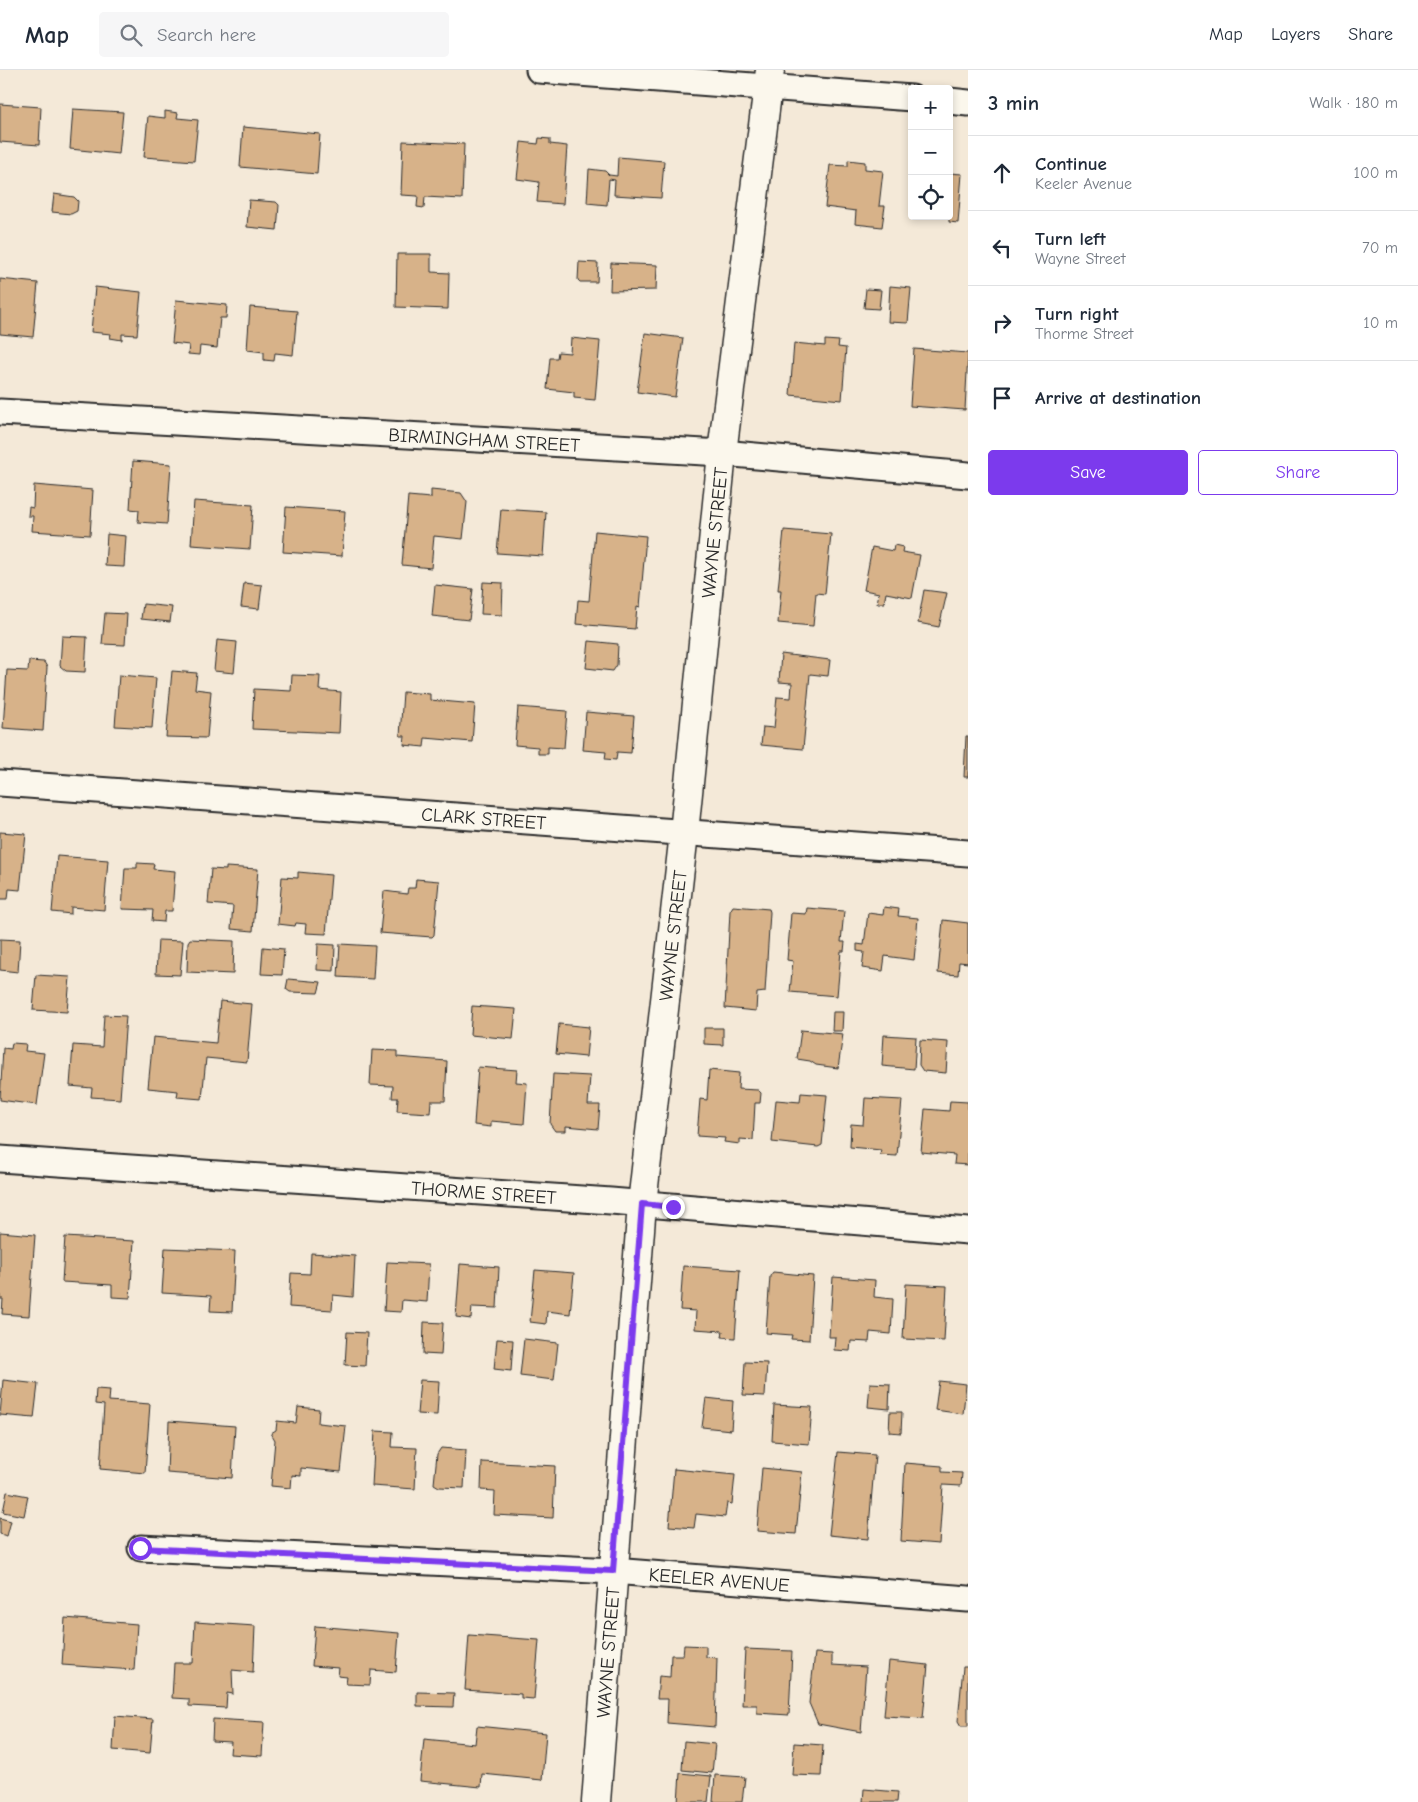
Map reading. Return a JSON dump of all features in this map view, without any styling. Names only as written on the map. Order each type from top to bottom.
[{"type":"street","points":[[538,70],[768,79],[908,97]]},
{"type":"street","name":"WAYNE STREET","points":[[596,1802],[642,1204],[684,833],[722,453],[768,79]]},
{"type":"street","points":[[953,101],[968,103]]},
{"type":"street","name":"BIRMINGHAM STREET","points":[[0,412],[722,453],[968,475]]},
{"type":"street","name":"CLARK STREET","points":[[0,783],[968,853]]},
{"type":"street","name":"THORME STREET","points":[[0,1159],[642,1204],[968,1231]]},
{"type":"street","name":"KEELER AVENUE","points":[[140,1548],[613,1571],[968,1599]]},
{"type":"building","points":[[0,104],[41,107],[39,145],[0,142]]},
{"type":"building","points":[[73,109],[123,112],[119,154],[70,149]]},
{"type":"building","points":[[165,111],[178,113],[177,118],[198,120],[194,161],[144,157],[148,116],[165,118]]},
{"type":"building","points":[[243,127],[320,134],[317,174],[240,167]]},
{"type":"building","points":[[539,138],[550,139],[550,144],[567,146],[563,204],[537,202],[539,182],[517,179],[521,142],[538,144]]},
{"type":"building","points":[[403,141],[464,144],[462,199],[425,197],[424,208],[417,207],[418,196],[401,195]]},
{"type":"building","points":[[618,157],[664,161],[661,198],[614,195],[615,180],[609,179],[607,205],[587,203],[589,169],[605,171],[609,175],[617,176]]},
{"type":"building","points":[[848,160],[865,162],[865,169],[883,171],[879,206],[885,206],[882,227],[855,224],[856,211],[825,207],[830,165],[848,166]]},
{"type":"building","points":[[953,173],[962,174],[958,223],[949,222],[949,220],[953,220]]},
{"type":"building","points":[[54,194],[74,197],[78,201],[77,211],[71,214],[52,212]]},
{"type":"building","points":[[249,200],[276,202],[279,205],[277,230],[247,227]]},
{"type":"building","points":[[397,254],[431,254],[431,272],[449,273],[448,309],[396,307]]},
{"type":"building","points":[[579,262],[598,263],[597,282],[580,282],[578,280]]},
{"type":"building","points":[[611,263],[657,265],[656,290],[610,291]]},
{"type":"building","points":[[0,279],[38,283],[33,337],[0,334]]},
{"type":"building","points":[[890,286],[911,288],[908,323],[888,322]]},
{"type":"building","points":[[95,287],[141,292],[137,335],[122,334],[122,340],[110,338],[111,334],[91,332]]},
{"type":"building","points":[[866,289],[881,290],[879,309],[864,308]]},
{"type":"building","points":[[176,300],[227,305],[226,318],[220,318],[217,348],[200,346],[199,355],[188,354],[189,345],[172,343]]},
{"type":"building","points":[[250,307],[297,311],[293,355],[275,353],[274,361],[264,360],[264,352],[247,350]]},
{"type":"building","points":[[645,333],[683,338],[675,397],[637,392]]},
{"type":"building","points":[[571,338],[600,341],[595,400],[574,398],[574,392],[547,389],[550,358],[557,358],[558,352],[570,353]]},
{"type":"building","points":[[825,340],[839,341],[838,347],[846,348],[842,400],[790,395],[794,343],[825,346]]},
{"type":"building","points":[[914,349],[968,353],[965,410],[910,406]]},
{"type":"building","points":[[133,461],[171,464],[167,524],[138,522],[139,510],[130,509]]},
{"type":"building","points":[[34,485],[93,490],[90,535],[32,531],[33,516],[28,516],[29,507],[33,508]]},
{"type":"building","points":[[431,490],[461,493],[467,502],[463,539],[434,536],[431,568],[402,565],[408,496],[431,498]]},
{"type":"building","points":[[194,501],[253,505],[250,549],[191,545]]},
{"type":"building","points":[[286,507],[345,511],[342,556],[283,552]]},
{"type":"building","points":[[501,509],[546,512],[543,556],[497,553]]},
{"type":"building","points":[[784,530],[831,534],[825,594],[816,593],[813,626],[778,623],[781,590],[778,590]]},
{"type":"building","points":[[595,531],[646,536],[640,607],[637,606],[635,629],[576,624],[578,600],[589,601]]},
{"type":"building","points":[[107,534],[126,536],[124,567],[105,566]]},
{"type":"building","points":[[894,545],[903,547],[902,552],[920,555],[912,598],[886,593],[884,603],[877,603],[879,593],[864,590],[872,547],[893,551]]},
{"type":"building","points":[[483,582],[503,583],[502,615],[481,614]]},
{"type":"building","points":[[244,583],[262,585],[259,609],[241,607]]},
{"type":"building","points":[[435,585],[473,589],[469,620],[432,616]]},
{"type":"building","points":[[924,590],[947,593],[939,627],[918,623]]},
{"type":"building","points":[[143,604],[172,607],[170,622],[141,619]]},
{"type":"building","points":[[105,613],[127,614],[125,645],[102,644]]},
{"type":"building","points":[[62,636],[87,637],[85,672],[66,671],[60,666]]},
{"type":"building","points":[[217,640],[237,642],[234,673],[214,671]]},
{"type":"building","points":[[589,641],[618,644],[617,665],[613,671],[586,668]]},
{"type":"building","points":[[781,654],[830,660],[828,676],[810,674],[803,749],[761,745],[763,727],[774,728],[777,697],[791,698],[792,683],[779,682]]},
{"type":"building","points":[[29,661],[44,662],[47,667],[43,731],[3,728],[7,670],[28,671]]},
{"type":"building","points":[[172,671],[197,673],[195,689],[211,691],[207,738],[166,737]]},
{"type":"building","points":[[119,675],[156,678],[152,728],[115,726]]},
{"type":"building","points":[[292,675],[320,676],[319,690],[341,692],[339,733],[252,729],[254,689],[291,691]]},
{"type":"building","points":[[403,692],[430,694],[430,700],[475,704],[472,742],[425,738],[424,747],[404,745],[405,736],[400,736]]},
{"type":"building","points":[[518,707],[567,711],[564,748],[548,747],[548,754],[538,754],[538,747],[515,745]]},
{"type":"building","points":[[586,712],[634,716],[631,753],[617,752],[616,760],[605,759],[606,752],[583,750]]},
{"type":"building","points":[[966,736],[968,736],[968,777],[964,777]]},
{"type":"building","points":[[0,832],[26,834],[20,890],[9,889],[8,899],[0,899]]},
{"type":"building","points":[[57,856],[108,860],[104,910],[71,907],[71,914],[52,912]]},
{"type":"building","points":[[137,863],[154,864],[153,869],[175,871],[172,911],[165,911],[164,922],[152,921],[153,910],[122,909],[125,868],[137,868]]},
{"type":"building","points":[[226,867],[258,869],[253,931],[231,929],[233,906],[208,904],[211,869],[226,870]]},
{"type":"building","points":[[298,872],[331,875],[326,934],[305,933],[306,924],[296,923],[295,926],[278,924],[282,877],[298,878]]},
{"type":"building","points":[[416,879],[439,881],[434,935],[432,937],[380,933],[384,891],[407,894],[408,888],[415,888]]},
{"type":"building","points":[[733,906],[769,909],[770,912],[765,992],[757,993],[756,1011],[725,1008],[730,911]]},
{"type":"building","points":[[884,907],[899,909],[898,916],[918,918],[914,960],[885,956],[883,971],[862,968],[864,952],[857,951],[857,944],[864,945],[868,913],[883,915]]},
{"type":"building","points":[[807,908],[844,911],[841,942],[845,942],[844,951],[841,951],[837,996],[790,992],[793,961],[787,960],[791,913],[806,914]]},
{"type":"building","points":[[943,920],[968,923],[968,963],[959,962],[958,975],[938,973]]},
{"type":"building","points":[[0,939],[20,940],[18,972],[0,970]]},
{"type":"building","points":[[190,939],[234,941],[233,974],[187,972],[188,942]]},
{"type":"building","points":[[158,940],[183,941],[180,975],[156,974]]},
{"type":"building","points":[[318,944],[335,945],[334,971],[317,970]]},
{"type":"building","points":[[340,944],[375,946],[373,979],[338,977]]},
{"type":"building","points":[[263,947],[284,949],[282,975],[261,974]]},
{"type":"building","points":[[36,975],[70,977],[67,1012],[33,1010]]},
{"type":"building","points":[[288,979],[321,982],[318,993],[290,992],[286,989]]},
{"type":"building","points":[[220,1001],[252,1004],[247,1062],[206,1058],[202,1099],[177,1097],[178,1091],[148,1088],[153,1037],[216,1043]]},
{"type":"building","points":[[472,1006],[516,1009],[513,1039],[470,1035]]},
{"type":"building","points":[[833,1012],[843,1012],[842,1031],[832,1031]]},
{"type":"building","points":[[104,1015],[126,1016],[120,1099],[91,1097],[92,1088],[70,1086],[73,1045],[102,1047]]},
{"type":"building","points":[[559,1024],[589,1027],[586,1057],[556,1054]]},
{"type":"building","points":[[704,1028],[723,1028],[723,1045],[704,1044]]},
{"type":"building","points":[[801,1030],[843,1034],[838,1068],[816,1065],[810,1061],[797,1059]]},
{"type":"building","points":[[884,1035],[916,1037],[914,1069],[882,1066]]},
{"type":"building","points":[[920,1040],[948,1042],[946,1073],[923,1071],[919,1065]]},
{"type":"building","points":[[12,1043],[26,1044],[25,1051],[44,1053],[37,1105],[0,1100],[3,1048],[11,1049]]},
{"type":"building","points":[[372,1050],[397,1051],[397,1057],[447,1061],[445,1101],[431,1101],[430,1113],[397,1111],[398,1098],[392,1098],[393,1086],[370,1085]]},
{"type":"building","points":[[478,1067],[517,1070],[516,1082],[527,1083],[524,1124],[491,1121],[491,1127],[474,1125]]},
{"type":"building","points":[[709,1070],[739,1073],[738,1089],[758,1090],[761,1093],[760,1103],[755,1103],[753,1140],[740,1139],[740,1144],[724,1142],[725,1138],[697,1136],[700,1099],[707,1100]]},
{"type":"building","points":[[553,1074],[590,1076],[588,1105],[600,1105],[598,1129],[566,1126],[566,1131],[555,1131],[550,1124]]},
{"type":"building","points":[[801,1093],[827,1095],[822,1145],[818,1147],[772,1142],[776,1100],[800,1102]]},
{"type":"building","points":[[865,1098],[902,1100],[897,1156],[880,1155],[881,1150],[850,1147],[851,1124],[863,1125]]},
{"type":"building","points":[[950,1101],[968,1102],[968,1165],[954,1164],[955,1155],[921,1152],[925,1109],[949,1111]]},
{"type":"building","points":[[0,1232],[35,1235],[29,1316],[2,1314],[3,1299],[0,1299]]},
{"type":"building","points":[[65,1237],[134,1241],[130,1298],[112,1297],[112,1285],[62,1282]]},
{"type":"building","points":[[165,1248],[235,1251],[232,1312],[210,1311],[211,1296],[162,1293]]},
{"type":"building","points":[[311,1253],[355,1256],[353,1297],[333,1295],[332,1310],[289,1307],[291,1273],[310,1274]]},
{"type":"building","points":[[387,1262],[429,1264],[427,1302],[402,1300],[401,1312],[384,1311]]},
{"type":"building","points":[[460,1264],[499,1267],[497,1308],[472,1307],[471,1319],[456,1317]]},
{"type":"building","points":[[683,1266],[740,1270],[735,1338],[722,1337],[723,1331],[695,1329],[696,1311],[680,1310]]},
{"type":"building","points":[[535,1270],[574,1273],[570,1314],[547,1311],[546,1324],[530,1322]]},
{"type":"building","points":[[773,1272],[813,1276],[809,1340],[791,1339],[792,1335],[766,1333],[770,1276]]},
{"type":"building","points":[[833,1277],[875,1280],[874,1297],[893,1299],[891,1334],[870,1332],[869,1342],[851,1341],[850,1351],[834,1350],[835,1337],[829,1337]]},
{"type":"building","points":[[906,1284],[947,1286],[944,1341],[903,1339]]},
{"type":"building","points":[[424,1322],[443,1323],[441,1355],[423,1354]]},
{"type":"building","points":[[347,1332],[367,1333],[365,1366],[345,1365]]},
{"type":"building","points":[[497,1339],[513,1340],[511,1371],[494,1369]]},
{"type":"building","points":[[524,1339],[558,1343],[554,1380],[520,1376]]},
{"type":"building","points":[[745,1362],[767,1363],[765,1396],[743,1395]]},
{"type":"building","points":[[3,1380],[38,1384],[34,1418],[0,1415]]},
{"type":"building","points":[[420,1380],[439,1381],[437,1415],[417,1414]]},
{"type":"building","points":[[939,1381],[966,1384],[963,1414],[935,1410]]},
{"type":"building","points":[[870,1383],[890,1384],[889,1409],[868,1407]]},
{"type":"building","points":[[96,1389],[110,1390],[109,1401],[150,1404],[145,1473],[100,1469],[104,1405],[95,1404]]},
{"type":"building","points":[[706,1398],[733,1401],[731,1430],[702,1427]]},
{"type":"building","points":[[774,1405],[812,1407],[809,1444],[772,1441]]},
{"type":"building","points":[[298,1407],[319,1409],[318,1423],[346,1426],[341,1472],[301,1468],[301,1476],[292,1475],[291,1488],[271,1486],[275,1440],[271,1433],[276,1430],[277,1421],[296,1423]]},
{"type":"building","points":[[890,1412],[902,1412],[901,1433],[889,1432]]},
{"type":"building","points":[[169,1421],[235,1426],[232,1478],[167,1473]]},
{"type":"building","points":[[375,1431],[393,1432],[392,1447],[417,1448],[415,1489],[372,1486]]},
{"type":"building","points":[[441,1448],[466,1450],[464,1488],[439,1487],[434,1484],[437,1454]]},
{"type":"building","points":[[838,1452],[875,1455],[868,1539],[829,1535]]},
{"type":"building","points":[[482,1462],[555,1466],[553,1518],[494,1515],[495,1491],[481,1490]]},
{"type":"building","points":[[905,1463],[942,1466],[942,1472],[962,1473],[961,1486],[943,1485],[939,1544],[901,1541]]},
{"type":"building","points":[[762,1468],[802,1472],[796,1534],[757,1531]]},
{"type":"building","points":[[674,1469],[735,1475],[732,1504],[727,1503],[725,1517],[696,1514],[694,1528],[669,1526]]},
{"type":"building","points":[[7,1492],[28,1496],[24,1516],[3,1512]]},
{"type":"building","points":[[0,1518],[11,1521],[7,1536],[0,1534]]},
{"type":"building","points":[[65,1618],[137,1624],[134,1670],[62,1665]]},
{"type":"building","points":[[195,1622],[255,1626],[253,1672],[232,1670],[233,1694],[227,1693],[226,1708],[189,1706],[189,1699],[172,1698],[174,1663],[193,1663]]},
{"type":"building","points":[[315,1626],[399,1633],[396,1672],[371,1670],[370,1685],[346,1684],[347,1677],[338,1676],[339,1668],[312,1666]]},
{"type":"building","points":[[469,1635],[539,1640],[534,1699],[521,1698],[521,1694],[465,1690]]},
{"type":"building","points":[[684,1645],[706,1646],[706,1657],[717,1658],[715,1727],[667,1723],[668,1699],[657,1699],[659,1676],[670,1677],[671,1655],[683,1655]]},
{"type":"building","points":[[745,1649],[792,1651],[789,1715],[757,1713],[757,1705],[742,1705]]},
{"type":"building","points":[[815,1653],[832,1654],[832,1665],[866,1667],[861,1732],[818,1724],[809,1703]]},
{"type":"building","points":[[889,1661],[928,1665],[923,1718],[884,1716]]},
{"type":"building","points":[[963,1667],[968,1667],[968,1726],[961,1726],[958,1721]]},
{"type":"building","points":[[417,1692],[454,1693],[453,1707],[417,1706]]},
{"type":"building","points":[[115,1716],[153,1719],[150,1753],[113,1750]]},
{"type":"building","points":[[213,1719],[264,1722],[262,1756],[230,1754],[231,1742],[212,1741]]},
{"type":"building","points":[[477,1726],[546,1733],[542,1780],[482,1774],[481,1787],[420,1781],[424,1739],[475,1744]]},
{"type":"building","points":[[684,1741],[715,1744],[712,1773],[682,1770]]},
{"type":"building","points":[[794,1743],[823,1745],[821,1776],[792,1775]]},
{"type":"building","points":[[680,1773],[711,1776],[708,1802],[678,1802]]},
{"type":"building","points":[[715,1775],[745,1777],[742,1802],[713,1802]]},
{"type":"building","points":[[864,1789],[898,1792],[897,1802],[863,1802]]},
{"type":"route","points":[[140,1548],[613,1571],[642,1204],[673,1207]]}]
